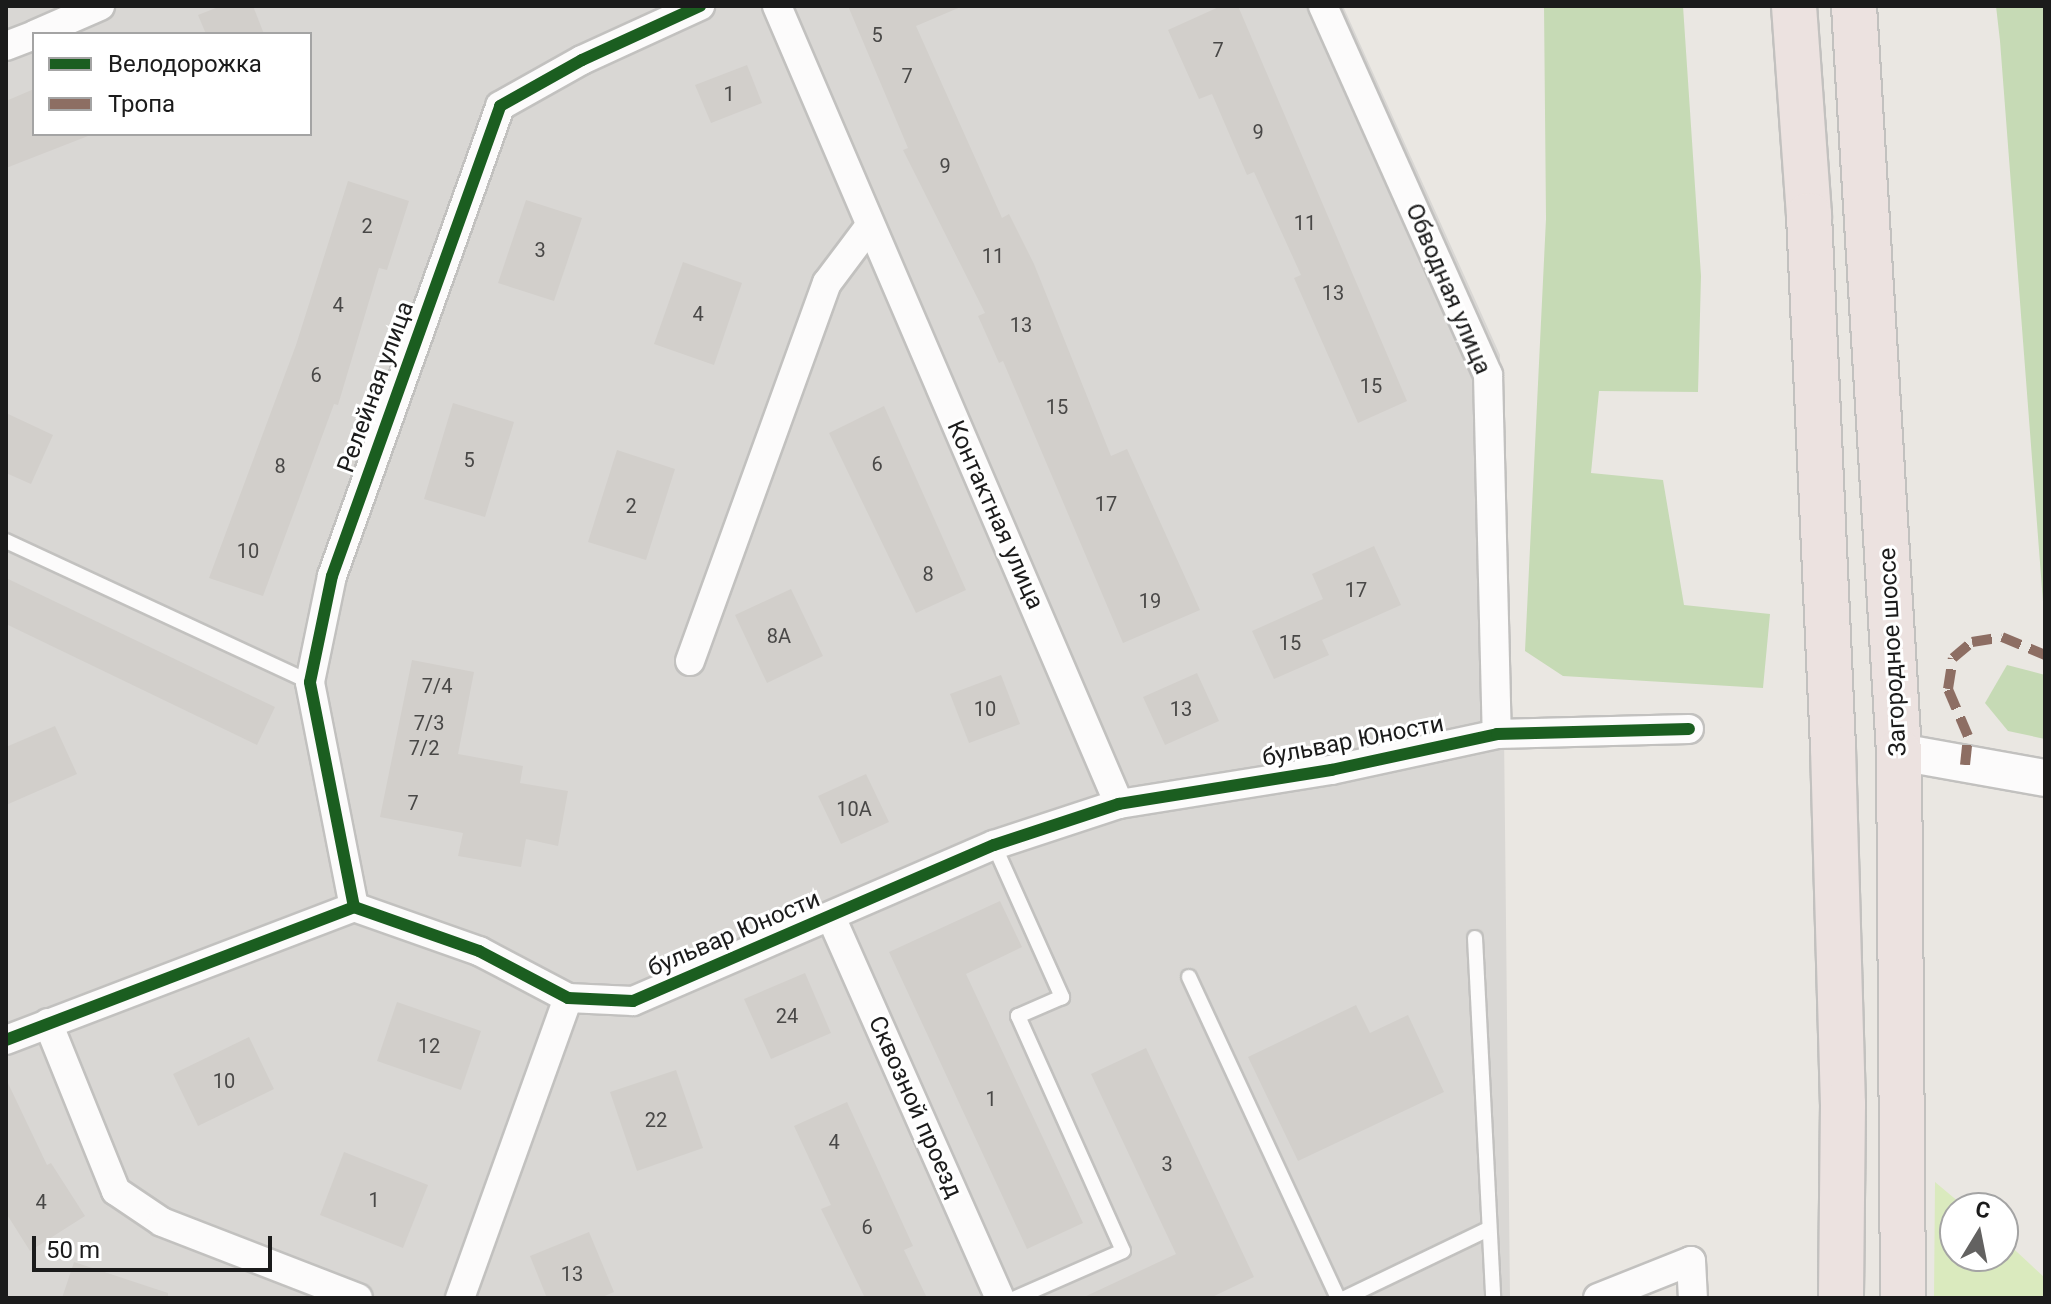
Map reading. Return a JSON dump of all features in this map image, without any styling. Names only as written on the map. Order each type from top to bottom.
[{"type":"highway","points":[[1794,6],[1809,215],[1833,748],[1843,1104],[1841,1298]]},
{"type":"highway","name":"Загородное шоссе","points":[[1854,6],[1899,752],[1903,1298]]},
{"type":"street","points":[[40,32],[100,6]]},
{"type":"street","name":"Релейная улица","points":[[354,907],[310,682],[332,576],[500,106],[582,60],[700,6]]},
{"type":"street","name":"Контактная улица","points":[[777,6],[869,227],[1119,804]]},
{"type":"street","name":"Обводная улица","points":[[1323,6],[1488,375],[1497,734]]},
{"type":"street","points":[[6,46],[32,35]]},
{"type":"street","points":[[690,661],[827,283],[869,227]]},
{"type":"street","name":"бульвар Юности","points":[[354,907],[479,951],[568,998],[633,1001],[994,845],[1119,804],[1331,770],[1497,734],[1689,729]]},
{"type":"street","points":[[1899,752],[2045,778]]},
{"type":"street","points":[[6,1040],[354,907]]},
{"type":"street","name":"Сквозной проезд","points":[[831,917],[1000,1298]]},
{"type":"street","points":[[460,1298],[568,998]]},
{"type":"street","points":[[48,1023],[116,1191],[162,1222],[358,1298]]},
{"type":"street","points":[[1598,1298],[1691,1261],[1693,1298]]},
{"type":"lane","points":[[6,541],[310,682]]},
{"type":"lane","points":[[994,845],[1062,997],[1018,1016],[1123,1251],[1016,1298]]},
{"type":"lane","points":[[1475,938],[1486,1230],[1493,1298]]},
{"type":"lane","points":[[1189,977],[1338,1298]]},
{"type":"lane","points":[[1345,1298],[1486,1230]]},
{"type":"shaded area","points":[[6,6],[1343,6],[1500,355],[1510,1298],[6,1298]]},
{"type":"green space","points":[[1544,6],[1683,6],[1701,276],[1698,392],[1599,391],[1591,473],[1663,480],[1684,605],[1770,614],[1763,688],[1563,676],[1525,651],[1546,219]]},
{"type":"green space","points":[[1996,6],[2045,6],[2045,628],[2000,41]]},
{"type":"green space","points":[[2007,665],[2045,675],[2045,739],[2008,731],[1985,703]]},
{"type":"green space","points":[[1935,1182],[1947,1192],[1939,1192],[1939,1272],[2019,1272],[2019,1254],[2045,1278],[2045,1298],[1934,1298]]},
{"type":"building","points":[[221,6],[253,6],[263,32],[205,32],[198,15]]},
{"type":"building","points":[[848,6],[963,6],[916,26],[1002,218],[1009,214],[1034,264],[1111,456],[1127,449],[1200,610],[1123,643],[1003,361],[999,363],[978,316],[985,313],[903,150],[908,148]]},
{"type":"building","points":[[1221,6],[1238,6],[1407,401],[1358,423],[1294,278],[1301,275],[1254,172],[1247,175],[1212,94],[1199,99],[1168,30]]},
{"type":"building","points":[[747,65],[762,103],[711,123],[695,85]]},
{"type":"building","points":[[32,90],[32,136],[88,136],[6,168],[6,101]]},
{"type":"building","points":[[348,181],[409,201],[387,270],[379,268],[338,405],[334,404],[263,596],[209,578],[296,345]]},
{"type":"building","points":[[526,200],[582,218],[554,301],[498,283]]},
{"type":"building","points":[[683,262],[742,283],[714,365],[654,344]]},
{"type":"building","points":[[453,403],[514,422],[485,517],[424,499]]},
{"type":"building","points":[[884,406],[966,590],[916,613],[829,433]]},
{"type":"building","points":[[6,413],[53,435],[31,484],[6,473]]},
{"type":"building","points":[[617,450],[675,469],[646,560],[588,542]]},
{"type":"building","points":[[1374,546],[1401,605],[1322,640],[1329,655],[1274,679],[1252,631],[1323,599],[1312,574]]},
{"type":"building","points":[[6,578],[275,707],[257,745],[6,624]]},
{"type":"building","points":[[791,589],[823,656],[767,683],[735,615]]},
{"type":"building","points":[[412,660],[474,672],[458,754],[523,766],[520,783],[568,791],[558,846],[526,839],[521,867],[458,856],[463,833],[380,817]]},
{"type":"building","points":[[1197,673],[1219,721],[1165,745],[1143,697]]},
{"type":"building","points":[[1001,675],[1020,724],[969,743],[950,694]]},
{"type":"building","points":[[55,726],[77,774],[6,805],[6,747]]},
{"type":"building","points":[[866,774],[889,822],[841,844],[818,796]]},
{"type":"building","points":[[1000,901],[1022,947],[966,974],[1083,1223],[1027,1249],[889,952]]},
{"type":"building","points":[[805,973],[831,1033],[771,1059],[744,999]]},
{"type":"building","points":[[397,1002],[481,1031],[461,1090],[377,1061]]},
{"type":"building","points":[[1356,1005],[1370,1033],[1408,1015],[1444,1092],[1298,1161],[1248,1057]]},
{"type":"building","points":[[249,1037],[274,1089],[198,1126],[173,1074]]},
{"type":"building","points":[[1146,1048],[1254,1277],[1210,1298],[1082,1298],[1176,1254],[1091,1074]]},
{"type":"building","points":[[676,1070],[703,1148],[637,1171],[610,1092]]},
{"type":"building","points":[[6,1079],[47,1165],[51,1163],[85,1216],[30,1251],[6,1213]]},
{"type":"building","points":[[847,1102],[913,1246],[904,1250],[927,1298],[865,1298],[821,1209],[831,1205],[794,1126]]},
{"type":"building","points":[[344,1152],[428,1185],[403,1248],[320,1215]]},
{"type":"building","points":[[589,1232],[614,1292],[600,1298],[547,1298],[530,1256]]},
{"type":"building","points":[[74,1262],[168,1293],[168,1298],[62,1298]]},
{"type":"marked path","points":[[1965,765],[1968,736],[1948,689],[1953,658],[1972,642],[2002,637],[2045,655]]},
{"type":"cycle path","points":[[354,907],[310,682],[332,576],[500,106],[582,60],[700,6]]},
{"type":"cycle path","points":[[6,1040],[354,907],[479,951],[568,998],[633,1001],[994,845],[1119,804],[1331,770],[1497,734],[1689,729]]}]
